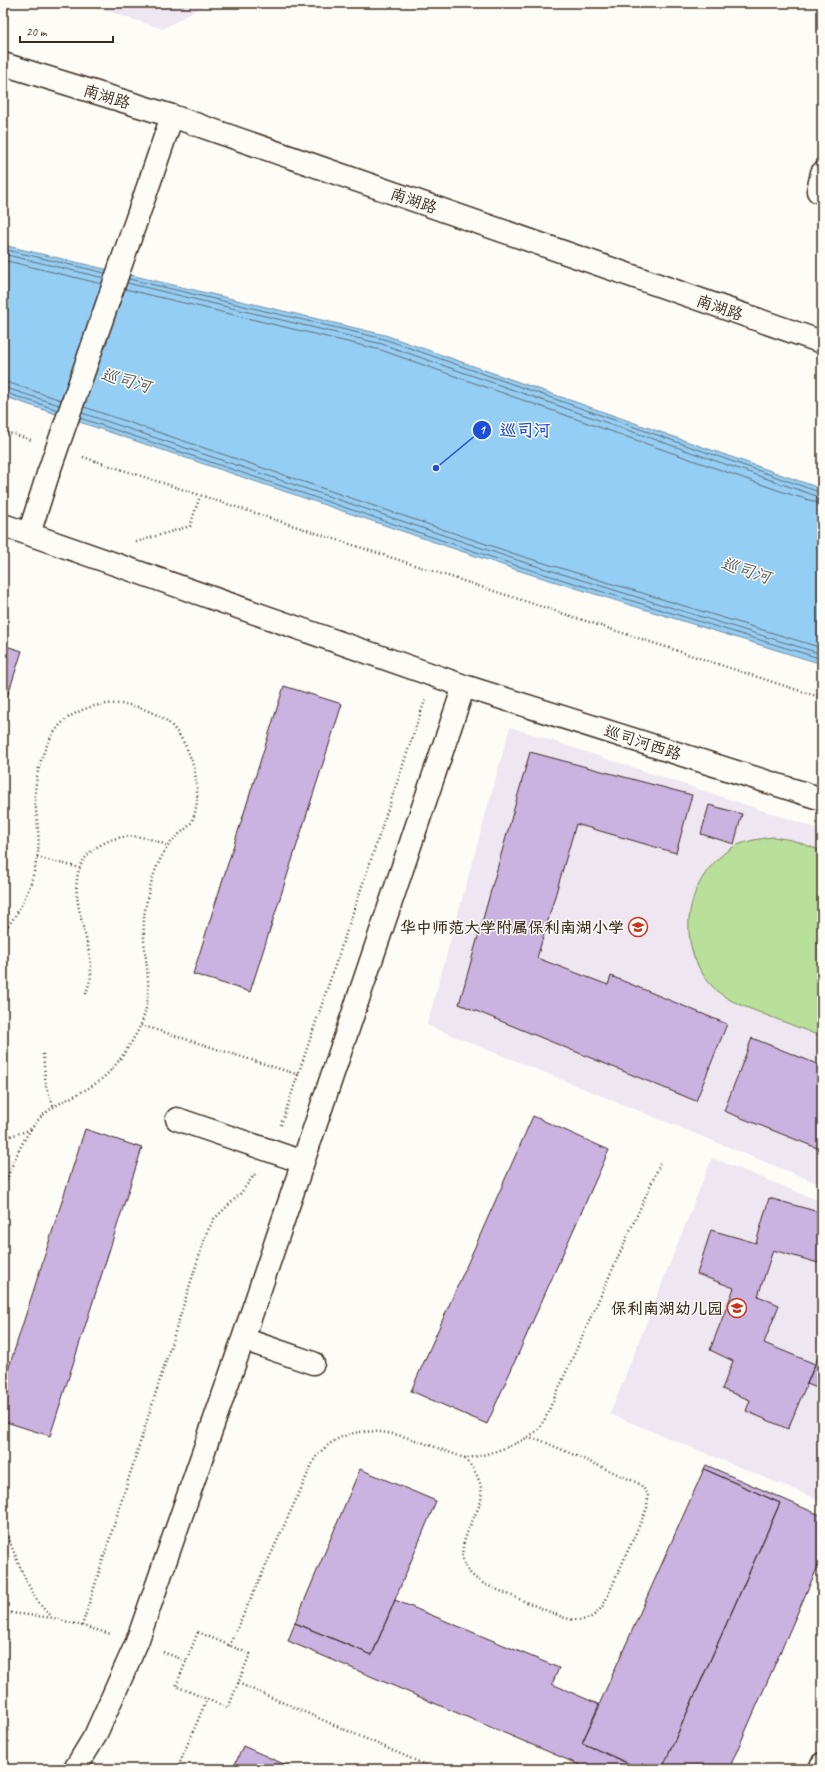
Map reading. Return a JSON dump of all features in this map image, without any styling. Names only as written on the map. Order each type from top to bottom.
[{"type":"street","name":"南湖路","points":[[3,64],[172,116],[822,342]]},
{"type":"street","points":[[3,525],[29,534],[48,474],[172,116]]},
{"type":"street","name":"巡司河西路","points":[[29,534],[464,686],[822,799]]},
{"type":"street","points":[[75,1769],[95,1736],[132,1657],[243,1339],[464,686]]},
{"type":"street","points":[[177,1120],[303,1162]]},
{"type":"street","points":[[243,1339],[313,1363]]},
{"type":"street","points":[[820,1769],[822,1764]]},
{"type":"path","points":[[3,431],[32,440]]},
{"type":"path","points":[[76,455],[822,698]]},
{"type":"path","points":[[132,543],[190,526],[200,496]]},
{"type":"path","points":[[3,932],[15,917],[24,900],[32,879],[37,857],[38,833],[35,798],[36,782],[46,748],[53,734],[63,722],[76,713],[105,704],[122,704],[139,707],[168,722],[179,736],[193,761],[198,788],[194,813],[190,825],[168,846],[153,878],[145,909],[144,927],[149,987],[146,1015],[119,1060],[101,1080],[42,1115],[24,1142],[11,1169],[3,1191]]},
{"type":"path","points":[[86,994],[92,972],[89,950],[76,899],[78,876],[85,858],[92,850],[109,840],[120,837],[140,836],[168,846]]},
{"type":"path","points":[[37,857],[80,868]]},
{"type":"path","points":[[141,1025],[299,1075]]},
{"type":"path","points":[[3,1032],[10,1034]]},
{"type":"path","points":[[44,1054],[46,1087],[54,1107]]},
{"type":"path","points":[[3,1138],[24,1132],[33,1127]]},
{"type":"path","points":[[229,1646],[315,1458],[324,1447],[336,1439],[349,1434],[374,1431],[400,1436],[465,1458],[476,1458],[489,1454],[535,1432],[544,1421],[661,1162]]},
{"type":"path","points":[[465,1458],[473,1468],[482,1491],[481,1501],[462,1546],[462,1555],[468,1571],[477,1580],[486,1585],[562,1617],[572,1620],[582,1620],[592,1617],[600,1611],[605,1602],[647,1508],[648,1494],[640,1484],[540,1440],[525,1438]]},
{"type":"path","points":[[3,1526],[36,1600],[45,1612],[54,1618],[3,1612]]},
{"type":"path","points":[[198,1632],[229,1646],[250,1654],[228,1708],[176,1686],[198,1632]]},
{"type":"path","points":[[238,1683],[435,1769]]},
{"type":"path","points":[[177,1769],[207,1699]]},
{"type":"shaded area","points":[[83,3],[208,3],[163,29]]},
{"type":"shaded area","name":"华中师范大学附属保利南湖小学","points":[[510,727],[822,830],[822,1185],[427,1025]]},
{"type":"shaded area","name":"保利南湖幼儿园","points":[[712,1158],[822,1202],[822,1501],[610,1414]]},
{"type":"green space","points":[[773,837],[792,840],[822,851],[822,1037],[745,1007],[725,997],[713,987],[701,971],[693,952],[689,933],[690,914],[694,895],[702,878],[714,862],[735,846],[745,842]]},
{"type":"water","points":[[3,245],[385,335],[822,489],[822,664],[517,570],[3,396]]},
{"type":"building","points":[[3,645],[22,651],[3,710]]},
{"type":"building","points":[[284,686],[342,704],[250,992],[193,974]]},
{"type":"building","points":[[530,752],[692,795],[676,853],[576,824],[537,958],[608,985],[611,976],[727,1024],[696,1101],[459,1004]]},
{"type":"building","points":[[709,805],[742,814],[734,844],[701,834]]},
{"type":"building","points":[[752,1038],[822,1066],[822,1150],[724,1111]]},
{"type":"building","points":[[533,1116],[609,1150],[487,1424],[411,1391]]},
{"type":"building","points":[[85,1129],[142,1148],[50,1436],[3,1421],[3,1386]]},
{"type":"building","points":[[769,1198],[822,1213],[822,1264],[773,1250],[758,1296],[779,1305],[764,1343],[815,1364],[788,1429],[746,1411],[750,1400],[722,1389],[733,1361],[710,1350],[734,1288],[697,1274],[711,1230],[756,1243]]},
{"type":"building","points":[[822,1348],[822,1390],[807,1384]]},
{"type":"building","points":[[706,1465],[822,1516],[822,1557],[729,1769],[662,1769],[780,1503],[704,1469]]},
{"type":"building","points":[[360,1469],[436,1501],[372,1655],[295,1623]]},
{"type":"building","points":[[704,1469],[780,1503],[662,1769],[641,1769],[582,1743]]},
{"type":"building","points":[[395,1600],[559,1668],[552,1684],[600,1705],[582,1743],[641,1769],[589,1769],[288,1641],[295,1623],[372,1655]]},
{"type":"building","points":[[243,1746],[295,1769],[233,1769]]},
{"type":"place","name":"巡司河","points":[[436,468]]},
{"type":"place","name":"华中师范大学附属保利南湖小学","points":[[638,927]]},
{"type":"place","name":"保利南湖幼儿园","points":[[737,1308]]}]
